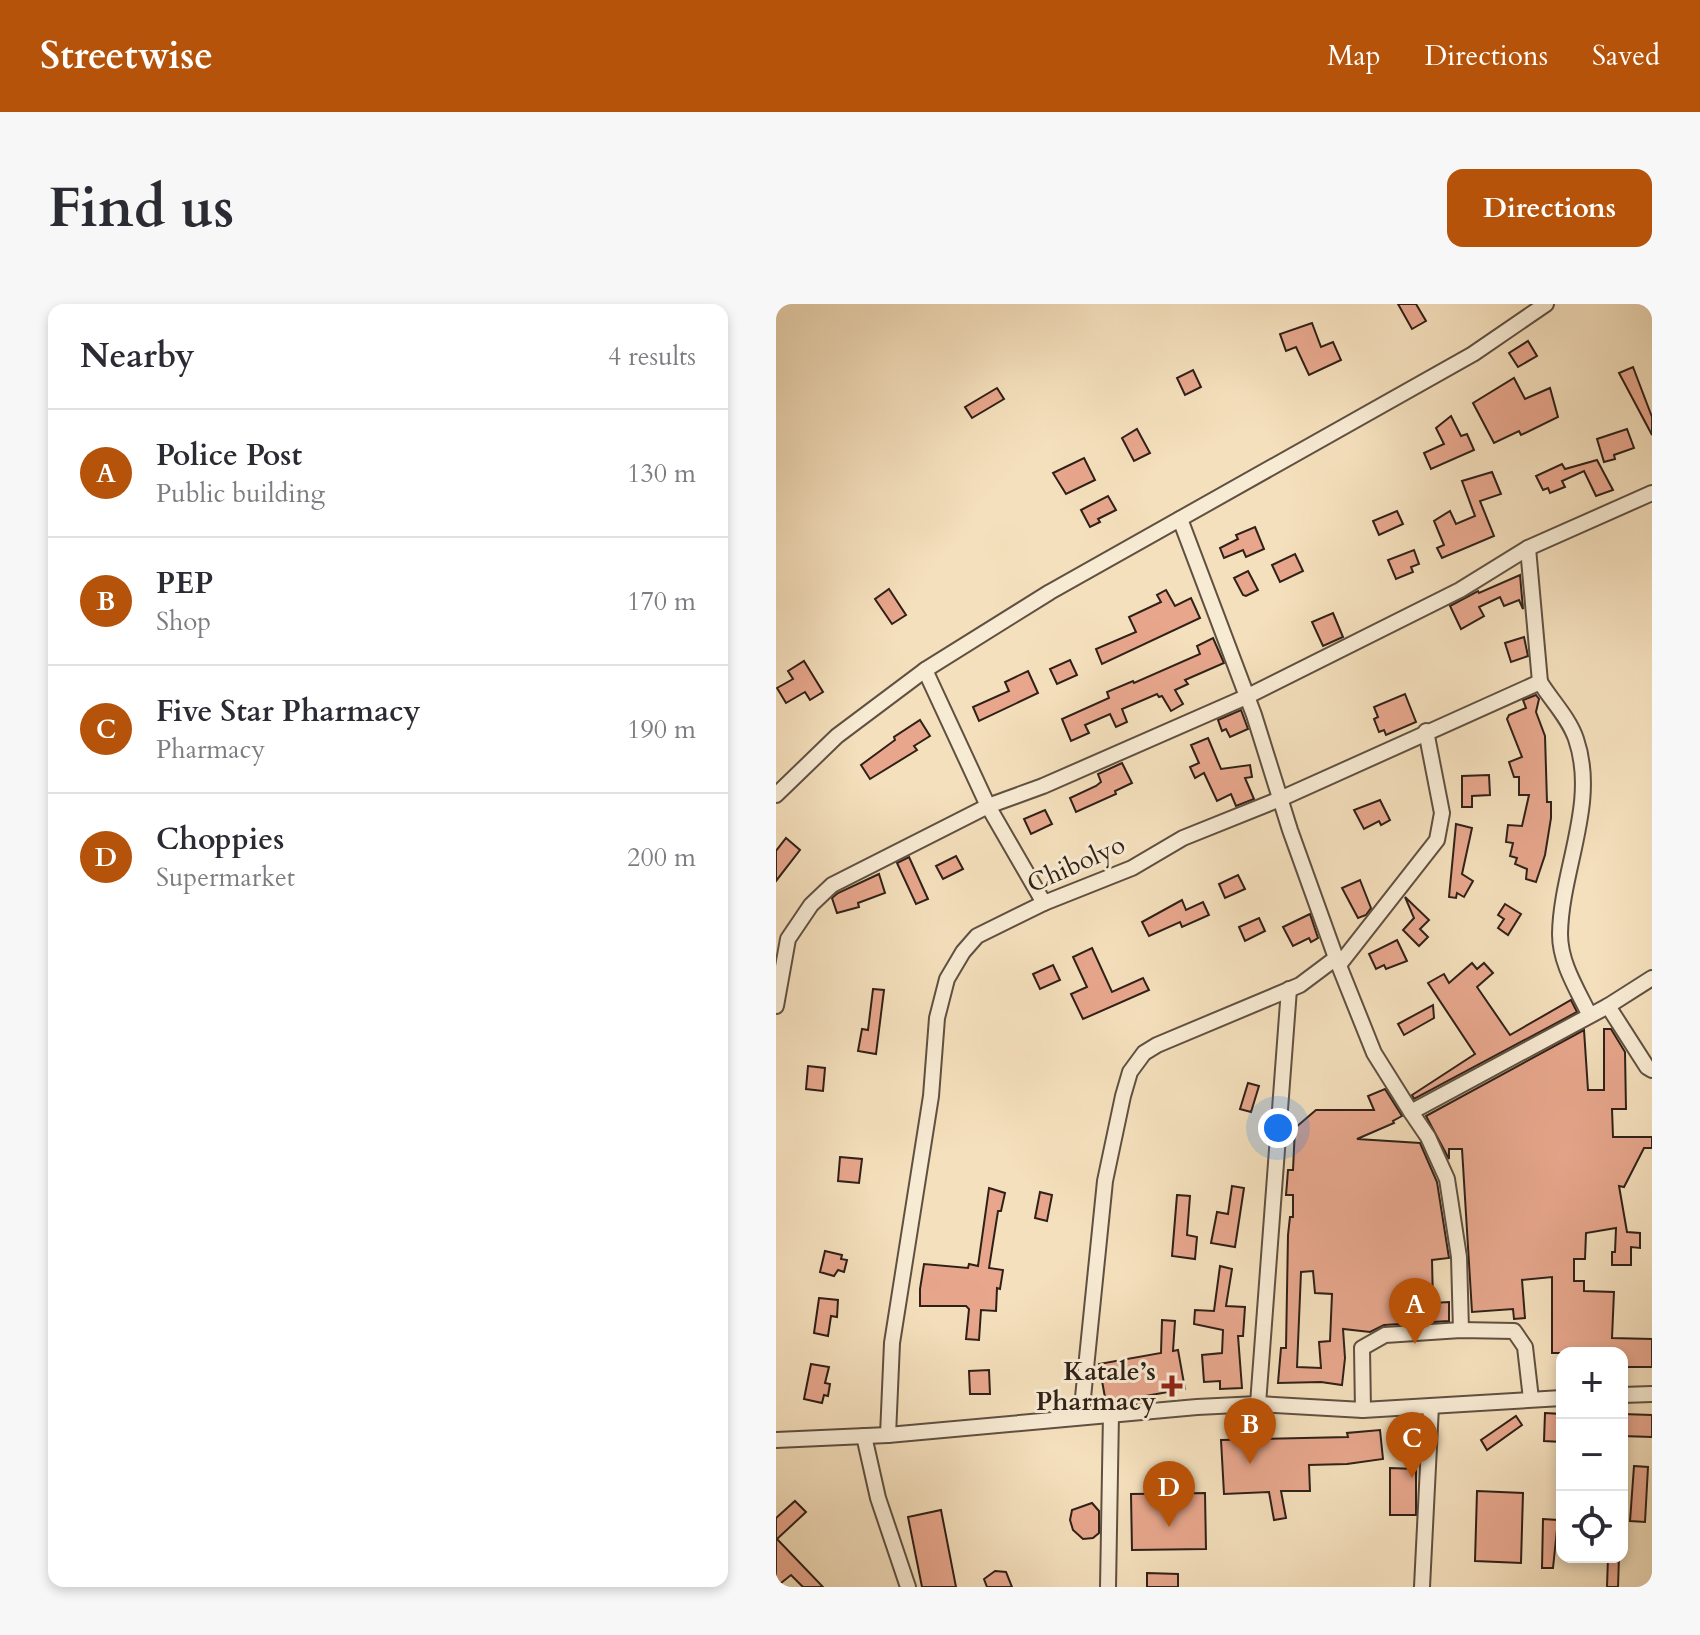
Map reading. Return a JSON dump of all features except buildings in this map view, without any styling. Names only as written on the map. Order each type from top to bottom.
[{"type":"street","points":[[776,795],[837,736],[925,670],[1050,592],[1473,354],[1546,304]]},
{"type":"street","points":[[776,1006],[788,939],[811,905],[832,885],[988,806],[1043,786],[1246,697],[1460,590],[1528,548],[1652,493]]},
{"type":"street","points":[[1180,519],[1338,962],[1374,1053],[1428,1137],[1447,1179],[1459,1257],[1461,1330]]},
{"type":"street","points":[[1528,548],[1540,682],[1570,724],[1581,761],[1582,796],[1560,935],[1565,966],[1589,1014]]},
{"type":"street","points":[[925,670],[988,806],[1044,903]]},
{"type":"street","name":"Chibolyo","points":[[888,1435],[892,1343],[931,1096],[937,1018],[947,979],[963,952],[977,936],[1044,903],[1132,868],[1183,838],[1280,799],[1540,682]]},
{"type":"street","points":[[1081,1417],[1105,1181],[1130,1072],[1144,1053],[1157,1045],[1300,985],[1338,962],[1437,840],[1442,813],[1426,731]]},
{"type":"street","points":[[1411,1112],[1608,1006],[1652,978]]},
{"type":"street","points":[[1258,1404],[1289,989]]},
{"type":"street","points":[[1608,1006],[1647,1067],[1652,1070]]},
{"type":"street","points":[[1363,1410],[1362,1348],[1385,1335],[1461,1330],[1514,1331],[1525,1347],[1531,1399]]},
{"type":"street","points":[[1628,1395],[1652,1394]]},
{"type":"street","points":[[776,1440],[888,1435],[1258,1404],[1363,1410],[1556,1398]]},
{"type":"street","points":[[1422,1587],[1431,1406]]},
{"type":"street","points":[[1108,1587],[1111,1414]]},
{"type":"street","points":[[864,1436],[878,1498],[908,1587]]},
{"type":"place","name":"Police Post","points":[[1415,1344]]},
{"type":"place","name":"Katale’s Pharmacy","points":[[1172,1386]]},
{"type":"place","name":"PEP","points":[[1250,1464]]},
{"type":"place","name":"Five Star Pharmacy","points":[[1412,1478]]},
{"type":"place","name":"Choppies","points":[[1169,1527]]}]
